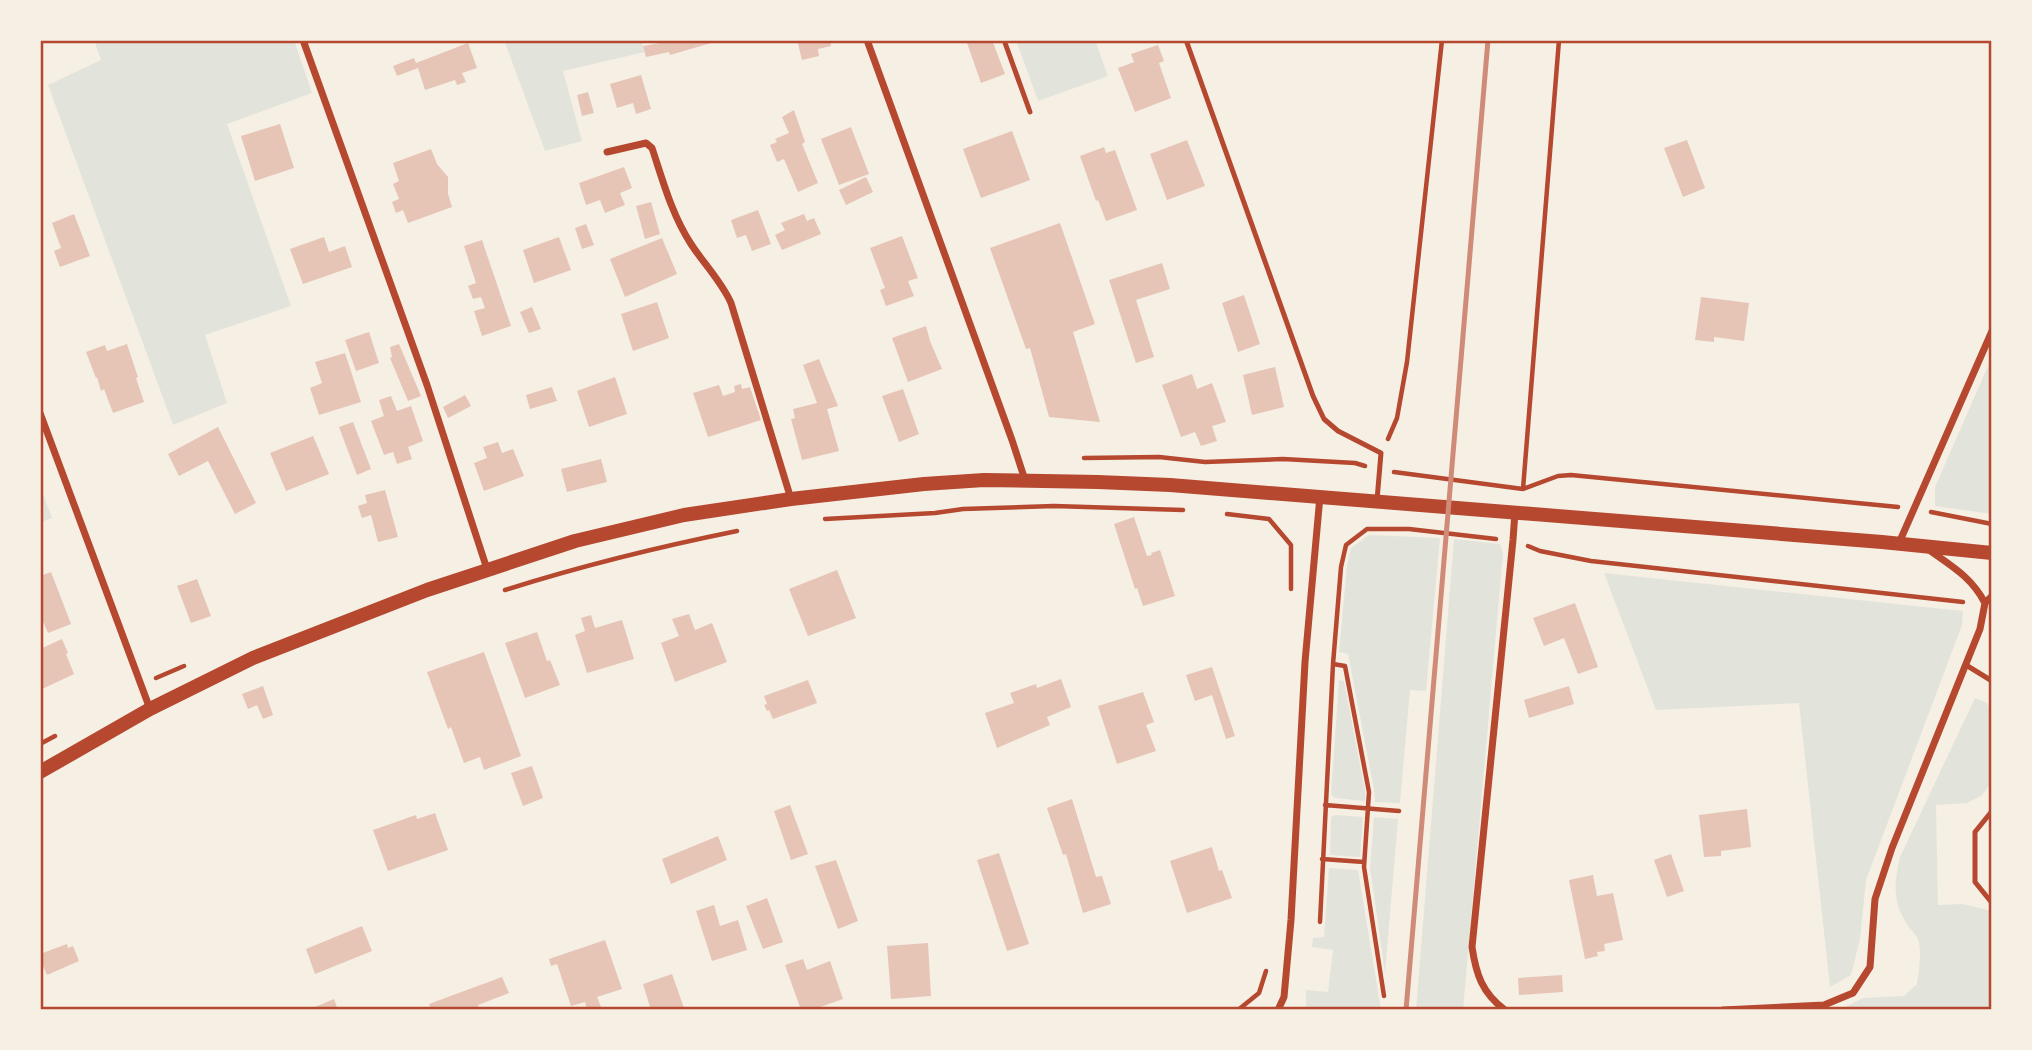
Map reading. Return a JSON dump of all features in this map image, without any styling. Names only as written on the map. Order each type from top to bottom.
[{"type":"main road","points":[[40,772],[150,709],[253,658],[360,615],[487,569],[575,541],[684,516],[791,499],[924,484],[1026,481],[1170,485],[1899,543],[1992,553]]},
{"type":"street","points":[[303,40],[427,385],[487,569]]},
{"type":"street","points":[[867,40],[1026,481]]},
{"type":"street","points":[[607,152],[646,143],[652,148],[670,204],[691,244],[725,290],[731,303],[791,499]]},
{"type":"street","points":[[1899,543],[1992,331]]},
{"type":"street","points":[[40,413],[150,709]]},
{"type":"street","points":[[1278,1010],[1284,997],[1291,920],[1305,662],[1320,496]]},
{"type":"street","points":[[1505,1010],[1486,991],[1476,974],[1472,947],[1515,512]]},
{"type":"street","points":[[1923,545],[1965,575],[1977,587],[1985,603]]},
{"type":"street","points":[[1723,1010],[1824,1005],[1853,993],[1870,967],[1875,899],[1892,848],[1980,629],[1985,603],[1992,596]]},
{"type":"lane","points":[[1004,40],[1030,112]]},
{"type":"lane","points":[[1186,40],[1313,396],[1324,419],[1338,431],[1381,453],[1377,500]]},
{"type":"lane","points":[[1966,665],[1992,681]]},
{"type":"lane","points":[[1992,811],[1975,832],[1975,882],[1992,903]]},
{"type":"path","points":[[1381,453],[1397,418],[1407,362],[1442,40]]},
{"type":"path","points":[[1515,512],[1523,489],[1559,40]]},
{"type":"path","points":[[1075,458],[1159,457],[1205,462],[1283,459],[1355,463],[1380,470],[1438,479],[1523,489],[1558,476],[1571,475],[1838,500],[1992,524]]},
{"type":"path","points":[[814,520],[963,509],[1055,506],[1190,510]]},
{"type":"path","points":[[1215,512],[1269,519],[1291,545],[1291,593]]},
{"type":"path","points":[[1320,922],[1332,664],[1341,567],[1346,545],[1367,529],[1409,529],[1513,540],[1540,551],[1591,561],[1960,601]]},
{"type":"path","points":[[498,592],[575,568],[746,530]]},
{"type":"path","points":[[141,686],[196,660]]},
{"type":"path","points":[[1332,664],[1345,666],[1369,792],[1364,862],[1384,996]]},
{"type":"path","points":[[40,744],[63,731]]},
{"type":"path","points":[[1325,805],[1399,811]]},
{"type":"path","points":[[1322,859],[1364,862]]},
{"type":"path","points":[[1238,1010],[1259,993],[1268,966]]},
{"type":"shaded area","points":[[94,40],[294,40],[312,93],[227,124],[291,306],[205,335],[227,403],[173,425],[48,85],[101,60]]},
{"type":"shaded area","points":[[504,40],[641,40],[645,52],[563,71],[582,141],[545,151]]},
{"type":"shaded area","points":[[1016,40],[1095,40],[1108,76],[1038,101]]},
{"type":"shaded area","points":[[1992,357],[1992,514],[1935,506],[1935,487]]},
{"type":"shaded area","points":[[40,486],[52,518],[40,523]]},
{"type":"shaded area","points":[[1369,535],[1440,538],[1426,691],[1410,690],[1400,803],[1375,802],[1348,654],[1339,652],[1351,548]]},
{"type":"shaded area","points":[[1454,539],[1500,544],[1503,553],[1463,1010],[1416,1010]]},
{"type":"shaded area","points":[[1604,573],[1963,611],[1962,625],[1866,880],[1860,939],[1851,975],[1830,987],[1799,703],[1656,710]]},
{"type":"shaded area","points":[[1339,680],[1344,681],[1365,801],[1335,798],[1331,794]]},
{"type":"shaded area","points":[[1975,698],[1987,703],[1992,713],[1992,782],[1981,796],[1967,803],[1936,805],[1938,905],[1962,904],[1992,911],[1992,1010],[1839,1010],[1863,998],[1904,996],[1917,984],[1919,944],[1897,901],[1900,857]]},
{"type":"shaded area","points":[[1331,817],[1363,817],[1360,857],[1330,855]]},
{"type":"shaded area","points":[[1374,817],[1398,819],[1385,973],[1370,868]]},
{"type":"shaded area","points":[[1329,868],[1358,870],[1381,1010],[1306,1010],[1306,990],[1328,992],[1333,950],[1312,947],[1313,938],[1324,937]]},
{"type":"building","points":[[665,40],[718,41],[670,55],[669,52],[646,57],[643,46],[666,42]]},
{"type":"building","points":[[797,40],[830,40],[831,46],[818,49],[819,56],[802,60]]},
{"type":"building","points":[[966,40],[992,40],[1005,74],[981,83]]},
{"type":"building","points":[[468,43],[477,68],[462,73],[466,82],[457,85],[455,80],[425,90],[418,68],[397,76],[393,66],[414,58],[416,63]]},
{"type":"building","points":[[1158,45],[1164,61],[1159,63],[1171,98],[1135,112],[1118,68],[1134,62],[1131,54]]},
{"type":"building","points":[[641,75],[651,109],[636,114],[633,103],[617,108],[610,84]]},
{"type":"building","points":[[588,92],[594,113],[582,116],[577,95]]},
{"type":"building","points":[[794,110],[805,142],[802,144],[818,183],[798,192],[784,159],[777,162],[770,145],[777,142],[775,139],[789,133],[782,117]]},
{"type":"building","points":[[280,124],[294,168],[255,181],[241,136]]},
{"type":"building","points":[[851,127],[869,174],[839,185],[821,139]]},
{"type":"building","points":[[1012,131],[1030,180],[981,198],[963,149]]},
{"type":"building","points":[[1187,140],[1205,186],[1167,200],[1150,154]]},
{"type":"building","points":[[1687,140],[1705,188],[1683,197],[1664,148]]},
{"type":"building","points":[[1104,147],[1106,153],[1115,150],[1137,210],[1106,221],[1080,156]]},
{"type":"building","points":[[431,149],[437,164],[448,177],[448,194],[452,207],[408,223],[403,210],[396,213],[392,202],[399,199],[393,184],[399,181],[393,163]]},
{"type":"building","points":[[624,167],[632,188],[620,193],[625,205],[605,213],[600,200],[586,205],[579,183]]},
{"type":"building","points":[[866,177],[873,192],[846,205],[839,190]]},
{"type":"building","points":[[651,202],[660,234],[645,239],[636,206]]},
{"type":"building","points":[[758,210],[771,244],[752,251],[746,235],[737,238],[731,220]]},
{"type":"building","points":[[74,214],[90,256],[60,267],[54,251],[61,248],[52,223]]},
{"type":"building","points":[[804,214],[807,221],[814,218],[821,234],[782,250],[775,235],[785,230],[781,223]]},
{"type":"building","points":[[1060,223],[1095,324],[1073,332],[1100,422],[1049,417],[1030,348],[1026,349],[990,248]]},
{"type":"building","points":[[586,224],[594,245],[582,249],[575,228]]},
{"type":"building","points":[[902,236],[918,278],[908,281],[914,296],[886,306],[880,290],[885,288],[870,248]]},
{"type":"building","points":[[324,237],[329,252],[345,246],[352,267],[303,284],[290,249]]},
{"type":"building","points":[[559,237],[571,270],[534,283],[523,250]]},
{"type":"building","points":[[662,238],[677,274],[625,297],[610,259]]},
{"type":"building","points":[[482,240],[511,326],[482,336],[474,311],[485,308],[481,297],[473,299],[468,286],[476,283],[464,246]]},
{"type":"building","points":[[1162,263],[1170,289],[1136,300],[1154,357],[1136,363],[1109,280]]},
{"type":"building","points":[[1244,295],[1260,344],[1238,352],[1222,303]]},
{"type":"building","points":[[1701,297],[1749,303],[1744,341],[1714,337],[1714,342],[1695,340]]},
{"type":"building","points":[[657,302],[669,338],[633,351],[621,314]]},
{"type":"building","points":[[532,307],[541,329],[529,333],[520,312]]},
{"type":"building","points":[[926,326],[942,369],[908,382],[892,338]]},
{"type":"building","points":[[369,332],[379,363],[356,371],[345,340]]},
{"type":"building","points":[[127,344],[144,402],[113,413],[86,352],[105,345],[107,351]]},
{"type":"building","points":[[399,344],[421,396],[408,401],[390,358],[390,347]]},
{"type":"building","points":[[345,353],[361,402],[319,415],[310,388],[322,383],[315,362]]},
{"type":"building","points":[[819,359],[838,406],[827,409],[839,451],[802,460],[791,419],[795,418],[793,409],[817,403],[803,365]]},
{"type":"building","points":[[1275,367],[1284,407],[1252,415],[1243,375]]},
{"type":"building","points":[[1192,374],[1197,389],[1212,383],[1226,422],[1212,426],[1217,441],[1201,446],[1195,432],[1181,437],[1162,385]]},
{"type":"building","points":[[615,377],[627,414],[589,427],[577,391]]},
{"type":"building","points":[[741,384],[742,389],[750,387],[761,420],[708,437],[693,393],[719,385],[723,396],[735,392],[734,386]]},
{"type":"building","points":[[552,387],[557,401],[530,409],[526,395]]},
{"type":"building","points":[[903,389],[919,434],[899,442],[882,396]]},
{"type":"building","points":[[465,395],[471,406],[448,418],[443,407]]},
{"type":"building","points":[[391,396],[397,411],[411,406],[423,441],[408,447],[412,459],[397,464],[393,452],[384,455],[371,421],[384,416],[379,400]]},
{"type":"building","points":[[353,422],[371,469],[357,475],[339,427]]},
{"type":"building","points":[[218,427],[256,503],[235,514],[208,461],[179,476],[168,454]]},
{"type":"building","points":[[313,436],[329,474],[286,491],[270,453]]},
{"type":"building","points":[[498,442],[502,453],[513,449],[524,476],[484,491],[474,463],[487,458],[483,447]]},
{"type":"building","points":[[601,459],[607,482],[567,492],[561,469]]},
{"type":"building","points":[[385,490],[398,537],[378,542],[371,515],[362,518],[358,506],[367,503],[365,495]]},
{"type":"building","points":[[1134,517],[1147,556],[1160,550],[1175,596],[1143,606],[1114,524]]},
{"type":"building","points":[[837,570],[856,618],[808,636],[789,589]]},
{"type":"building","points":[[51,572],[71,624],[48,633],[42,619],[40,620],[40,576]]},
{"type":"building","points":[[197,579],[211,616],[191,623],[177,586]]},
{"type":"building","points":[[1575,603],[1598,667],[1578,674],[1564,638],[1544,646],[1533,618]]},
{"type":"building","points":[[689,614],[695,630],[712,623],[727,662],[675,682],[661,643],[679,636],[672,619]]},
{"type":"building","points":[[591,615],[595,628],[622,620],[634,659],[587,673],[575,635],[585,631],[581,618]]},
{"type":"building","points":[[537,632],[547,661],[550,660],[560,685],[525,698],[505,643]]},
{"type":"building","points":[[62,639],[74,674],[40,690],[40,649]]},
{"type":"building","points":[[484,652],[521,756],[484,770],[480,757],[464,763],[427,672]]},
{"type":"building","points":[[1212,667],[1235,736],[1226,739],[1212,695],[1195,701],[1186,675]]},
{"type":"building","points":[[1061,679],[1071,707],[1047,717],[1050,725],[997,748],[985,713],[1014,703],[1010,693],[1036,684],[1037,688]]},
{"type":"building","points":[[808,680],[817,703],[773,719],[764,705],[767,704],[764,696]]},
{"type":"building","points":[[263,686],[273,715],[263,719],[257,705],[248,709],[242,694]]},
{"type":"building","points":[[1569,686],[1574,704],[1529,718],[1524,700]]},
{"type":"building","points":[[1143,692],[1154,722],[1146,725],[1156,751],[1117,764],[1098,706]]},
{"type":"building","points":[[532,766],[543,798],[523,806],[511,773]]},
{"type":"building","points":[[1072,799],[1096,877],[1102,876],[1111,904],[1083,913],[1066,854],[1063,855],[1047,808]]},
{"type":"building","points":[[790,805],[808,854],[791,860],[774,811]]},
{"type":"building","points":[[1747,809],[1751,847],[1721,851],[1721,856],[1704,857],[1699,815]]},
{"type":"building","points":[[435,813],[448,850],[388,871],[373,830],[416,815],[417,819]]},
{"type":"building","points":[[718,836],[727,860],[671,884],[662,859]]},
{"type":"building","points":[[1212,847],[1219,871],[1222,870],[1232,898],[1187,913],[1170,861]]},
{"type":"building","points":[[999,853],[1029,944],[1007,951],[977,860]]},
{"type":"building","points":[[1671,854],[1684,891],[1667,897],[1654,860]]},
{"type":"building","points":[[836,860],[858,921],[838,929],[815,866]]},
{"type":"building","points":[[1593,875],[1597,896],[1613,893],[1623,940],[1604,944],[1605,951],[1585,959],[1569,880]]},
{"type":"building","points":[[767,898],[783,942],[763,949],[746,906]]},
{"type":"building","points":[[714,905],[720,926],[738,920],[747,950],[712,961],[696,911]]},
{"type":"building","points":[[362,926],[372,951],[315,974],[306,949]]},
{"type":"building","points":[[605,940],[622,989],[597,997],[601,1007],[594,1010],[587,1010],[585,1002],[571,1006],[557,964],[551,966],[549,959]]},
{"type":"building","points":[[928,943],[931,996],[891,999],[887,946]]},
{"type":"building","points":[[67,944],[68,948],[73,946],[79,961],[47,975],[40,954]]},
{"type":"building","points":[[803,959],[807,970],[830,961],[843,999],[812,1010],[801,1010],[785,965]]},
{"type":"building","points":[[672,974],[684,1008],[651,1010],[643,984]]},
{"type":"building","points":[[1562,975],[1563,992],[1519,995],[1518,978]]},
{"type":"building","points":[[502,977],[509,993],[478,1005],[479,1008],[431,1010],[429,1004]]},
{"type":"building","points":[[334,999],[338,1010],[308,1010]]},
{"type":"railway","points":[[1406,1010],[1488,40]]}]
